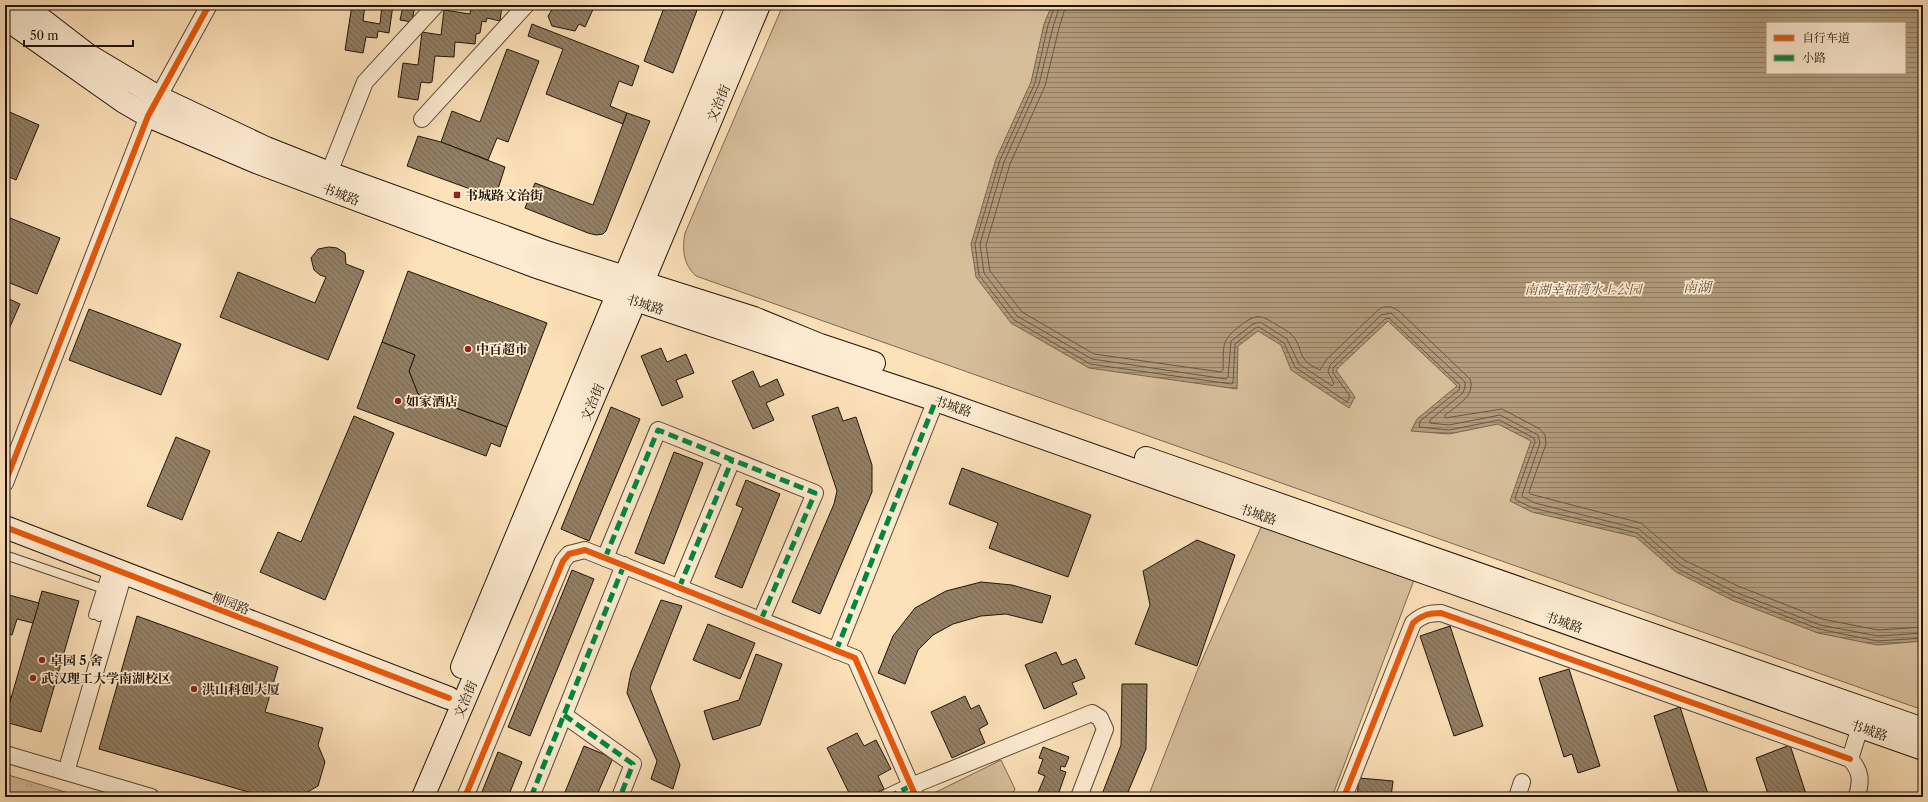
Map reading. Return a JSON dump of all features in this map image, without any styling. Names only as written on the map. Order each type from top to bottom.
[{"type":"main road","name":"书城路","points":[[23,5],[153,106],[256,162],[534,266],[754,318],[835,350],[1923,729]]},
{"type":"main road","name":"文治街","points":[[423,797],[630,289],[738,5]]},
{"type":"main road","name":"文治街","points":[[408,797],[449,698],[630,289],[759,5]]},
{"type":"main road","name":"书城路","points":[[5,18],[124,102],[153,106],[329,173],[542,251],[630,289],[936,400],[1923,749]]},
{"type":"main road","name":"柳园路","points":[[5,527],[449,698]]},
{"type":"street","points":[[5,483],[153,106],[209,5]]},
{"type":"street","points":[[329,173],[365,82],[436,5]]},
{"type":"street","points":[[422,119],[526,5]]},
{"type":"street","points":[[836,651],[936,400]]},
{"type":"street","points":[[605,558],[658,430],[815,493],[761,620]]},
{"type":"street","points":[[680,588],[732,460]]},
{"type":"street","points":[[465,797],[563,561],[569,554],[585,550],[855,658],[913,791]]},
{"type":"street","points":[[531,797],[624,565]]},
{"type":"street","points":[[66,772],[115,570]]},
{"type":"street","points":[[1344,797],[1412,623],[1421,616],[1431,613],[1441,613],[1850,759],[1858,768],[1861,782],[1857,797]]},
{"type":"street","points":[[888,797],[913,791],[1092,713],[1100,718],[1105,728],[1079,797]]},
{"type":"street","points":[[564,715],[633,764],[620,797]]},
{"type":"street","points":[[1850,759],[1860,727]]},
{"type":"street","points":[[5,754],[151,797]]},
{"type":"street","points":[[1517,797],[1522,782]]},
{"type":"lane","points":[[5,554],[101,588]]},
{"type":"lane","points":[[115,570],[96,616],[101,588],[115,570]]},
{"type":"green space","name":"南湖","points":[[783,5],[1923,5],[1923,710],[696,276],[688,266],[684,256],[685,233]]},
{"type":"green space","points":[[1262,525],[1414,580],[1332,797],[1148,797],[1198,669]]},
{"type":"green space","points":[[1001,760],[1015,789],[1011,797],[931,797],[930,795]]},
{"type":"green space","points":[[5,774],[82,797],[5,797]]},
{"type":"water","name":"南湖","points":[[1052,5],[1923,5],[1923,641],[1877,645],[1818,633],[1732,600],[1676,572],[1636,537],[1532,512],[1510,501],[1531,441],[1498,424],[1449,434],[1411,431],[1417,419],[1457,386],[1388,321],[1336,370],[1355,397],[1349,408],[1291,370],[1281,345],[1258,331],[1238,346],[1237,389],[1089,368],[1011,323],[976,277],[971,244],[996,159],[1031,82],[1044,24]]},
{"type":"building","points":[[352,5],[365,5],[363,21],[380,24],[382,5],[393,5],[389,33],[378,31],[377,38],[366,37],[363,53],[345,50]]},
{"type":"building","points":[[397,5],[415,5],[412,22],[400,20],[403,6]]},
{"type":"building","points":[[471,5],[502,5],[500,21],[487,18],[486,22],[482,21],[480,33],[476,34],[475,44],[455,42],[454,57],[435,56],[432,82],[421,82],[418,100],[398,97],[403,63],[418,65],[422,32],[441,35],[444,10],[470,14]]},
{"type":"building","points":[[555,5],[595,5],[585,27],[579,24],[575,31],[552,26],[548,16]]},
{"type":"building","points":[[665,5],[699,5],[673,73],[644,61]]},
{"type":"building","points":[[532,24],[639,66],[632,86],[619,81],[610,106],[627,113],[623,124],[546,94],[563,49],[528,36]]},
{"type":"building","points":[[507,49],[539,61],[508,142],[497,138],[488,160],[441,142],[452,111],[480,122]]},
{"type":"building","points":[[5,110],[39,125],[16,180],[5,175]]},
{"type":"building","points":[[627,113],[650,121],[606,231],[603,234],[596,235],[588,233],[525,208],[535,183],[593,205]]},
{"type":"building","points":[[418,136],[441,142],[505,167],[495,198],[407,166]]},
{"type":"building","points":[[5,216],[60,238],[37,294],[5,281]]},
{"type":"building","points":[[329,247],[337,248],[345,253],[346,264],[364,271],[328,360],[220,317],[238,272],[315,303],[326,277],[320,275],[314,270],[311,258],[318,249]]},
{"type":"building","name":"中百超市","points":[[408,271],[547,323],[507,427],[418,394],[409,371],[415,355],[382,342]]},
{"type":"building","points":[[5,297],[20,304],[5,338]]},
{"type":"building","points":[[89,309],[181,344],[161,395],[69,360]]},
{"type":"building","name":"如家酒店","points":[[382,342],[415,355],[409,371],[418,394],[507,427],[500,447],[491,443],[486,456],[357,408]]},
{"type":"building","points":[[661,348],[667,362],[686,354],[694,373],[676,380],[683,397],[662,406],[641,356]]},
{"type":"building","points":[[753,371],[760,387],[777,379],[784,395],[766,403],[774,420],[753,429],[732,381]]},
{"type":"building","points":[[611,407],[640,419],[589,541],[561,529]]},
{"type":"building","points":[[838,407],[843,421],[856,417],[872,465],[872,492],[820,614],[792,602],[834,504],[837,491],[812,416]]},
{"type":"building","points":[[354,416],[394,433],[325,600],[260,572],[278,532],[301,542]]},
{"type":"building","points":[[176,437],[210,451],[182,520],[147,506]]},
{"type":"building","points":[[674,452],[703,463],[664,564],[635,553]]},
{"type":"building","points":[[962,468],[1091,515],[1068,577],[989,548],[998,523],[949,504]]},
{"type":"building","points":[[746,480],[780,494],[742,588],[715,577],[743,508],[736,505]]},
{"type":"building","points":[[1197,540],[1235,555],[1197,666],[1135,644],[1150,605],[1143,571]]},
{"type":"building","points":[[572,570],[594,579],[530,736],[508,727]]},
{"type":"building","points":[[981,582],[1012,585],[1051,596],[1042,623],[1006,614],[981,616],[953,624],[933,635],[918,650],[905,684],[878,673],[893,636],[915,608],[946,591]]},
{"type":"building","name":"卓园 5 舍","points":[[42,591],[79,601],[41,732],[5,722],[5,719]]},
{"type":"building","points":[[5,594],[39,603],[33,623],[17,619],[12,635],[5,633]]},
{"type":"building","points":[[661,600],[682,606],[650,688],[680,765],[673,789],[651,779],[657,761],[627,693],[631,672]]},
{"type":"building","name":"洪山科创大厦","points":[[137,616],[278,667],[265,712],[323,728],[318,745],[325,762],[318,786],[304,794],[303,797],[266,797],[99,749]]},
{"type":"building","points":[[708,624],[755,643],[740,679],[693,660]]},
{"type":"building","points":[[1450,626],[1483,726],[1454,736],[1420,636]]},
{"type":"building","points":[[1056,652],[1062,665],[1076,659],[1085,678],[1072,683],[1077,694],[1044,709],[1025,665]]},
{"type":"building","points":[[756,654],[782,664],[760,725],[713,740],[704,711],[739,700]]},
{"type":"building","points":[[1569,669],[1600,766],[1578,773],[1572,754],[1564,757],[1539,678]]},
{"type":"building","points":[[1122,684],[1147,684],[1146,749],[1126,797],[1101,797],[1121,745]]},
{"type":"building","points":[[5,695],[11,697],[9,706],[5,705]]},
{"type":"building","points":[[965,696],[971,709],[979,705],[988,724],[979,729],[985,743],[952,758],[931,712]]},
{"type":"building","points":[[1680,707],[1709,797],[1680,797],[1654,716]]},
{"type":"building","points":[[857,733],[864,746],[876,740],[891,769],[878,776],[884,789],[868,797],[851,797],[827,748]]},
{"type":"building","points":[[1790,745],[1807,797],[1769,797],[1756,758]]},
{"type":"building","points":[[584,746],[613,758],[596,797],[563,797]]},
{"type":"building","points":[[1043,747],[1069,757],[1065,767],[1061,766],[1060,770],[1066,772],[1059,792],[1066,794],[1065,797],[1036,797],[1045,776],[1038,773],[1043,759],[1039,758]]},
{"type":"building","points":[[498,752],[522,762],[508,797],[480,797]]},
{"type":"building","points":[[1359,778],[1393,781],[1391,797],[1357,797]]},
{"type":"marked path","points":[[836,651],[936,400]]},
{"type":"marked path","points":[[605,558],[658,430],[815,493],[761,620]]},
{"type":"marked path","points":[[679,588],[732,460]]},
{"type":"marked path","points":[[531,797],[624,565]]},
{"type":"marked path","points":[[564,715],[633,764],[620,797]]},
{"type":"marked path","points":[[888,797],[911,786]]},
{"type":"cycle path","points":[[5,483],[148,116],[209,5]]},
{"type":"cycle path","points":[[5,527],[449,698]]},
{"type":"cycle path","points":[[465,797],[563,561],[569,554],[585,550],[855,658],[916,797]]},
{"type":"cycle path","points":[[1344,797],[1413,623],[1423,616],[1437,613],[1441,613],[1850,759]]},
{"type":"place","name":"书城路文治街","points":[[457,195]]},
{"type":"place","name":"中百超市","points":[[468,349]]},
{"type":"place","name":"如家酒店","points":[[398,401]]},
{"type":"place","name":"卓园 5 舍","points":[[42,660]]},
{"type":"place","name":"武汉理工大学南湖校区","points":[[33,678]]},
{"type":"place","name":"洪山科创大厦","points":[[194,689]]},
{"type":"park label","name":"南湖幸福湾水上公园","points":[[1583,289]]}]
